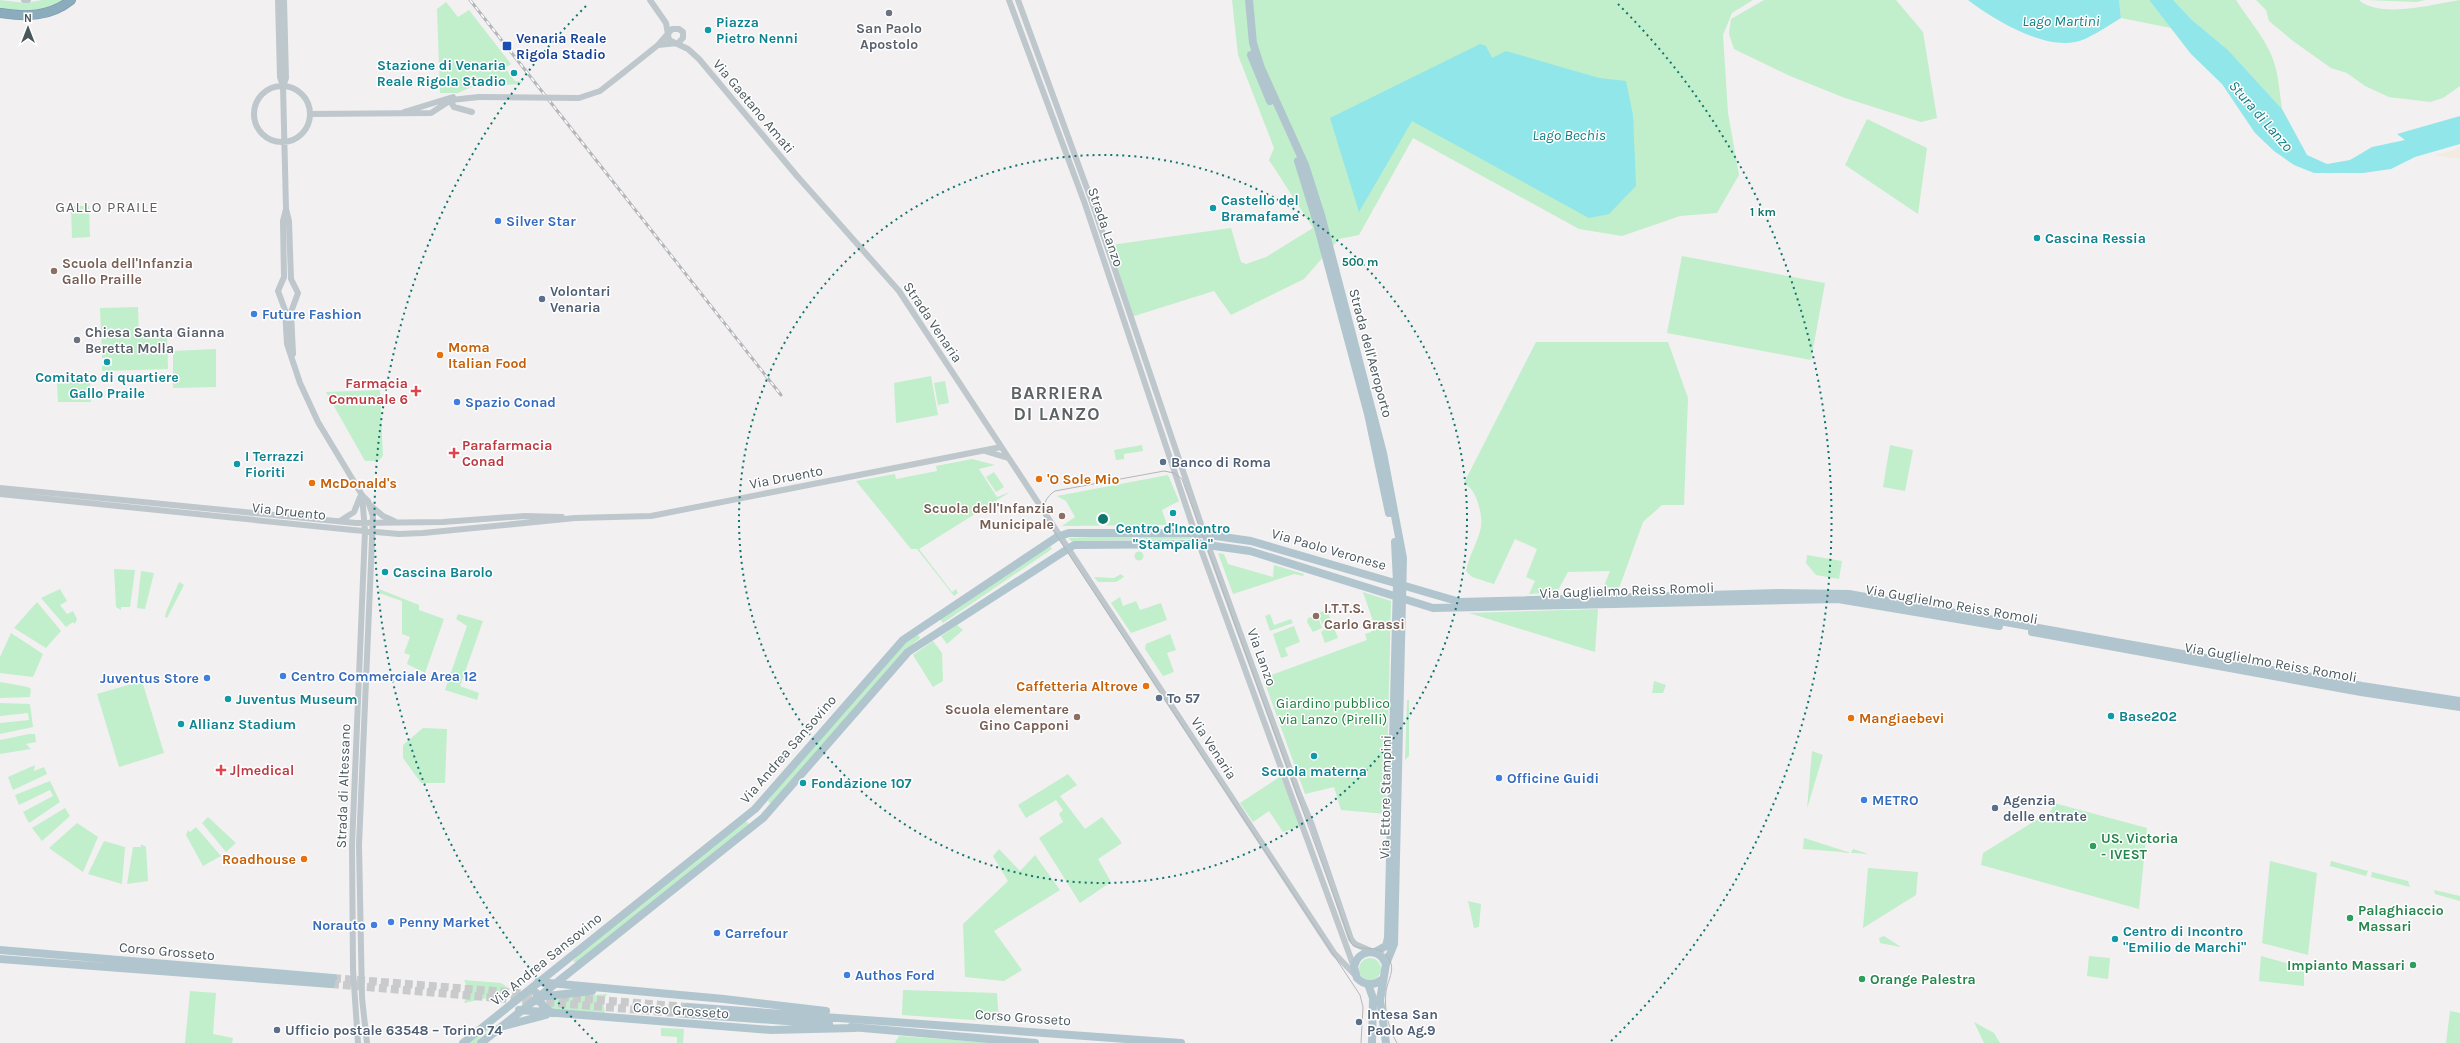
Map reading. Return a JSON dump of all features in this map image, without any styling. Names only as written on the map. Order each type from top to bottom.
[{"type":"highway","points":[[0,13],[23,16],[38,15],[57,9],[71,0]]},
{"type":"main road","name":"Strada dell'Aeroporto","points":[[1243,0],[1248,43],[1256,70],[1300,166],[1315,216],[1376,448],[1400,558]]},
{"type":"main road","name":"Strada dell'Aeroporto","points":[[1249,0],[1253,43],[1257,56],[1305,165],[1321,215],[1383,453],[1400,558]]},
{"type":"main road","name":"Via Paolo Veronese","points":[[1059,536],[1069,533],[1195,533],[1251,541],[1327,564],[1401,583],[1443,598]]},
{"type":"main road","name":"Via Andrea Sansovino","points":[[463,1043],[755,809],[903,640],[1059,536]]},
{"type":"main road","name":"Via Paolo Veronese","points":[[1068,548],[1074,545],[1204,545],[1250,551],[1433,608]]},
{"type":"main road","name":"Via Andrea Sansovino","points":[[481,1043],[763,818],[908,652],[1068,548]]},
{"type":"main road","name":"Via Ettore Stampini","points":[[1373,952],[1384,948],[1388,940],[1401,583],[1400,558]]},
{"type":"main road","name":"Via Guglielmo Reiss Romoli","points":[[1443,598],[1465,602],[1790,593],[1849,594],[2362,686],[2460,701]]},
{"type":"main road","name":"Via Ettore Stampini","points":[[1386,964],[1394,944],[1400,598]]},
{"type":"main road","name":"Via Guglielmo Reiss Romoli","points":[[1433,608],[1802,599],[1857,600],[2361,692],[2460,707]]},
{"type":"main road","name":"Corso Grosseto","points":[[0,950],[332,981],[0,959]]},
{"type":"main road","points":[[1383,979],[1376,984],[1368,984],[1360,981],[1355,970],[1359,956],[1373,952],[1382,956],[1386,964],[1380,1007],[1386,1043]]},
{"type":"main road","name":"Corso Grosseto","points":[[538,982],[774,1004],[849,1014],[862,1018]]},
{"type":"main road","points":[[538,982],[537,997],[544,1007],[553,1013]]},
{"type":"main road","points":[[1368,984],[1373,998],[1372,1043]]},
{"type":"main road","points":[[505,1009],[537,997],[613,989]]},
{"type":"main road","name":"Corso Grosseto","points":[[505,1009],[772,1030],[855,1028]]},
{"type":"main road","name":"Corso Grosseto","points":[[1035,1043],[855,1028],[687,1011],[862,1018],[1181,1043]]},
{"type":"main road","points":[[499,1028],[553,1013]]},
{"type":"street","points":[[278,0],[280,77],[283,86],[286,208],[289,221],[291,279],[298,292],[291,312],[292,356]]},
{"type":"street","points":[[283,86],[286,78],[284,0]]},
{"type":"street","points":[[650,0],[661,14],[683,32],[683,38],[675,43],[658,45]]},
{"type":"street","name":"Strada Lanzo","points":[[1009,0],[1085,204],[1174,464]]},
{"type":"street","name":"Strada Lanzo","points":[[1018,0],[1092,202],[1177,451]]},
{"type":"street","points":[[661,14],[670,40],[675,43]]},
{"type":"street","points":[[398,114],[449,97],[526,96],[579,98],[600,91],[658,45],[668,33],[677,28]]},
{"type":"street","name":"Via Gaetano Amati","points":[[683,38],[688,49]]},
{"type":"street","name":"Via Gaetano Amati","points":[[675,43],[688,49],[699,59],[800,179]]},
{"type":"street","points":[[283,86],[294,89],[305,98],[310,114],[310,122],[302,133],[291,140],[284,142],[274,141],[265,136],[256,126],[254,117],[257,102],[261,95],[274,87],[283,86]]},
{"type":"street","points":[[310,114],[431,113],[454,99],[462,97]]},
{"type":"street","points":[[454,99],[452,102],[454,107],[472,112]]},
{"type":"street","name":"Strada Venaria","points":[[800,179],[899,291],[1030,492]]},
{"type":"street","points":[[286,208],[283,221],[282,284],[278,292],[283,301],[287,344],[300,383],[310,405],[361,493],[370,505],[383,516],[399,523]]},
{"type":"street","points":[[282,284],[288,282],[294,284]]},
{"type":"street","points":[[283,301],[288,302],[295,300]]},
{"type":"street","name":"Via Druento","points":[[0,488],[365,523],[399,523],[525,516],[629,518],[656,515],[1001,447]]},
{"type":"street","points":[[983,451],[1008,458]]},
{"type":"street","name":"Via Lanzo","points":[[1177,451],[1205,535],[1204,545],[1355,970]]},
{"type":"street","name":"Via Lanzo","points":[[1174,464],[1195,533],[1204,545],[1313,826],[1351,939],[1355,944],[1373,952]]},
{"type":"street","name":"Via Venaria","points":[[1030,492],[1130,640],[1334,952],[1355,970]]},
{"type":"street","points":[[338,521],[354,512],[361,493]]},
{"type":"street","name":"Strada di Altessano","points":[[358,1043],[353,970],[352,846],[365,523],[361,493]]},
{"type":"street","name":"Via Druento","points":[[0,494],[364,531],[423,533],[575,518]]},
{"type":"street","name":"Strada di Altessano","points":[[367,1043],[362,998],[359,836],[374,531],[370,505]]},
{"type":"green space","points":[[0,0],[26,3],[42,0],[68,0],[42,12],[0,10]]},
{"type":"green space","points":[[1232,0],[1753,0],[1732,13],[1723,35],[1728,113],[1739,175],[1717,213],[1680,216],[1622,236],[1579,229],[1413,138],[1359,235],[1339,239],[1304,279],[1231,315],[1214,291],[1131,317],[1111,245],[1231,228],[1241,262],[1246,264],[1266,257],[1313,228],[1269,160],[1274,148],[1238,55]]},
{"type":"green space","points":[[1764,0],[1896,0],[1923,32],[1937,118],[1921,122],[1845,98],[1790,76],[1734,49],[1729,34],[1731,19]]},
{"type":"green space","points":[[2119,0],[2149,0],[2171,28],[2121,18]]},
{"type":"green space","points":[[2173,0],[2236,0],[2259,33],[2273,59],[2277,74],[2282,109],[2228,50],[2192,20]]},
{"type":"green space","points":[[2256,0],[2359,0],[2368,6],[2380,9],[2408,9],[2460,0],[2460,86],[2443,98],[2430,102],[2389,97],[2365,86],[2347,73],[2331,68],[2293,41],[2269,21],[2266,10]]},
{"type":"green space","points":[[2366,0],[2425,0],[2417,2]]},
{"type":"green space","points":[[446,2],[458,17],[469,10],[511,64],[505,68],[515,81],[523,82],[520,84],[471,87],[458,93],[440,93],[437,9]]},
{"type":"green space","points":[[1867,119],[1927,148],[1918,214],[1845,165]]},
{"type":"green space","points":[[71,206],[89,206],[90,237],[72,238]]},
{"type":"green space","points":[[1682,256],[1825,283],[1811,360],[1667,333]]},
{"type":"green space","points":[[138,307],[139,335],[167,334],[168,369],[102,371],[102,366],[112,366],[112,358],[102,358],[100,308]]},
{"type":"green space","points":[[1536,342],[1668,342],[1688,398],[1684,505],[1662,505],[1643,522],[1618,591],[1602,591],[1610,571],[1568,572],[1557,592],[1529,594],[1535,581],[1526,577],[1537,549],[1515,539],[1494,584],[1472,577],[1466,571],[1469,559],[1480,533],[1481,516],[1478,502],[1472,490],[1464,484]]},
{"type":"green space","points":[[216,349],[216,387],[173,388],[173,351]]},
{"type":"green space","points":[[931,376],[938,415],[896,423],[894,383]]},
{"type":"green space","points":[[90,381],[91,402],[58,402],[57,382]]},
{"type":"green space","points":[[945,381],[949,403],[938,405],[934,383]]},
{"type":"green space","points":[[380,390],[383,456],[378,461],[365,461],[326,392]]},
{"type":"green space","points":[[1142,445],[1143,451],[1124,454],[1124,459],[1116,460],[1114,450]]},
{"type":"green space","points":[[1890,445],[1913,450],[1905,491],[1883,487]]},
{"type":"green space","points":[[972,459],[995,465],[979,469],[997,497],[1010,492],[919,549],[952,592],[956,589],[958,593],[954,596],[917,549],[911,549],[856,481],[895,474],[896,479],[937,471],[936,466]]},
{"type":"green space","points":[[994,472],[1004,487],[996,492],[986,477]]},
{"type":"green space","points":[[1168,475],[1179,501],[1162,510],[1167,525],[1062,526],[1075,517],[1066,501],[1057,496]]},
{"type":"green space","points":[[1115,536],[1194,537],[1191,539],[1071,541],[1069,538]]},
{"type":"green space","points":[[1050,546],[1052,549],[943,623],[939,618]]},
{"type":"green space","points":[[1139,551],[1144,556],[1139,561],[1134,556]]},
{"type":"green space","points":[[1218,553],[1224,554],[1228,564],[1273,577],[1274,565],[1304,574],[1303,576],[1294,574],[1233,594]]},
{"type":"green space","points":[[1807,555],[1842,561],[1839,579],[1816,575],[1806,563]]},
{"type":"green space","points":[[114,569],[135,570],[130,607],[121,607],[121,610],[116,607]]},
{"type":"green space","points":[[141,571],[154,573],[145,609],[137,608]]},
{"type":"green space","points":[[1121,574],[1124,577],[1116,582],[1098,582],[1094,577],[1114,578]]},
{"type":"green space","points":[[179,582],[184,585],[167,618],[165,617],[166,612]]},
{"type":"green space","points":[[60,589],[67,601],[60,605],[67,614],[73,611],[77,619],[75,624],[73,622],[66,627],[41,598]]},
{"type":"green space","points":[[379,589],[419,605],[419,610],[444,619],[425,673],[407,664],[410,655],[404,653],[410,637],[402,634],[402,601],[379,593]]},
{"type":"green space","name":"Giardino pubblico via Lanzo (Pirelli)","points":[[1363,592],[1391,601],[1386,814],[1341,810],[1334,787],[1305,794],[1263,678],[1367,640],[1365,634],[1371,632],[1375,627]]},
{"type":"green space","points":[[1120,597],[1123,606],[1136,601],[1140,610],[1161,603],[1167,620],[1131,633],[1111,603]]},
{"type":"green space","points":[[37,602],[61,631],[46,648],[14,628]]},
{"type":"green space","points":[[1598,609],[1595,652],[1469,613]]},
{"type":"green space","points":[[1327,610],[1338,638],[1325,643],[1321,632],[1330,626],[1328,622],[1322,624],[1318,613]]},
{"type":"green space","points":[[458,614],[483,621],[460,686],[479,693],[477,700],[445,690],[467,626],[456,619]]},
{"type":"green space","points":[[1270,614],[1274,625],[1291,619],[1293,623],[1270,631],[1265,616]]},
{"type":"green space","points":[[1317,615],[1322,628],[1313,632],[1307,622],[1308,618]]},
{"type":"green space","points":[[957,625],[963,630],[947,644],[941,636]]},
{"type":"green space","points":[[1294,626],[1300,642],[1285,648],[1288,656],[1281,658],[1273,634]]},
{"type":"green space","points":[[11,633],[43,654],[33,677],[0,673],[0,657]]},
{"type":"green space","points":[[917,633],[920,638],[901,654],[771,804],[768,801],[789,773],[897,648]]},
{"type":"green space","points":[[1170,634],[1176,650],[1167,653],[1174,672],[1163,676],[1145,649],[1146,644]]},
{"type":"green space","points":[[933,641],[942,653],[943,681],[933,687],[913,655]]},
{"type":"green space","points":[[142,681],[164,753],[119,767],[97,694]]},
{"type":"green space","points":[[1654,681],[1666,685],[1663,693],[1652,693]]},
{"type":"green space","points":[[0,682],[28,687],[31,689],[30,697],[0,698]]},
{"type":"green space","points":[[1407,700],[1409,700],[1409,756],[1405,760]]},
{"type":"green space","points":[[0,703],[30,704],[33,727],[0,734],[0,723],[29,720],[28,713],[0,716]]},
{"type":"green space","points":[[423,728],[447,729],[445,783],[421,783],[403,758],[403,745]]},
{"type":"green space","points":[[35,734],[36,742],[26,744],[31,749],[0,754],[0,740]]},
{"type":"green space","points":[[1812,751],[1823,755],[1807,809]]},
{"type":"green space","points":[[35,765],[34,771],[44,767],[47,774],[13,790],[8,777]]},
{"type":"green space","points":[[1068,774],[1077,785],[1060,796],[1085,829],[1102,817],[1122,843],[1098,859],[1111,882],[1080,903],[1039,838],[1063,822],[1059,814],[1063,810],[1056,800],[1026,818],[1018,805]]},
{"type":"green space","points":[[1281,776],[1300,826],[1283,832],[1269,811],[1253,822],[1240,803]]},
{"type":"green space","points":[[50,781],[60,802],[29,823],[23,812],[53,796],[50,790],[19,805],[15,795]]},
{"type":"green space","name":"US. Victoria - IVEST","points":[[2054,803],[2147,828],[2139,909],[1981,865],[1983,853],[2051,811]]},
{"type":"green space","points":[[65,808],[70,816],[42,841],[32,828]]},
{"type":"green space","points":[[208,817],[236,843],[226,852],[202,823]]},
{"type":"green space","points":[[745,820],[749,824],[576,963],[573,961],[583,950]]},
{"type":"green space","points":[[77,823],[98,837],[83,872],[49,848]]},
{"type":"green space","points":[[196,827],[221,856],[203,866],[186,835],[188,830],[190,832]]},
{"type":"green space","points":[[1804,838],[1850,853],[1803,849]]},
{"type":"green space","points":[[104,841],[125,847],[122,884],[88,874]]},
{"type":"green space","points":[[141,844],[146,847],[148,881],[127,884],[133,847],[141,847]]},
{"type":"green space","points":[[999,849],[1020,871],[1035,855],[1060,890],[994,931],[1022,970],[1004,981],[965,977],[963,924],[1008,881],[993,856]]},
{"type":"green space","points":[[1853,849],[1869,854],[1851,853]]},
{"type":"green space","points":[[2270,861],[2317,873],[2308,955],[2262,943]]},
{"type":"green space","points":[[2331,861],[2368,871],[2366,876],[2330,866]]},
{"type":"green space","points":[[1868,868],[1918,872],[1916,895],[1863,928]]},
{"type":"green space","points":[[2372,872],[2408,881],[2410,887],[2371,877]]},
{"type":"green space","points":[[2434,890],[2460,896],[2460,901],[2435,894]]},
{"type":"green space","points":[[1468,901],[1481,904],[1479,927],[1474,928]]},
{"type":"green space","points":[[1884,936],[1901,947],[1880,943],[1879,938]]},
{"type":"green space","points":[[2089,956],[2110,958],[2108,979],[2087,976]]},
{"type":"green space","points":[[2261,956],[2304,968],[2304,986],[2259,981]]},
{"type":"green space","points":[[1370,958],[1374,959],[1380,965],[1380,973],[1374,979],[1370,980],[1366,979],[1360,973],[1359,969],[1360,965],[1366,959]]},
{"type":"green space","points":[[464,980],[501,983],[510,989],[502,995],[464,1003],[469,991]]},
{"type":"green space","points":[[903,990],[997,993],[999,1022],[902,1015]]},
{"type":"green space","points":[[190,991],[216,993],[213,1034],[233,1038],[232,1043],[185,1043]]},
{"type":"green space","points":[[607,994],[603,1001],[605,1013],[555,1011],[545,1003],[551,998]]},
{"type":"green space","points":[[2450,1011],[2460,1013],[2460,1043],[2446,1043]]},
{"type":"green space","points":[[1974,1022],[1994,1033],[2000,1043],[1984,1043]]},
{"type":"green space","points":[[487,1027],[489,1029],[476,1043],[467,1043]]},
{"type":"green space","points":[[661,1028],[684,1029],[683,1043],[677,1043],[677,1037],[661,1036]]},
{"type":"green space","points":[[899,1036],[994,1043],[895,1043]]},
{"type":"sand","points":[[2460,146],[2460,159],[2434,155],[2452,151]]},
{"type":"water","name":"Lago Martini","points":[[1968,0],[2119,0],[2121,18],[2080,41],[2062,43],[2033,37],[2018,31],[1978,8]]},
{"type":"water","name":"Stura di Lanzo","points":[[2149,0],[2173,0],[2192,20],[2228,50],[2282,109],[2307,155],[2327,164],[2350,160],[2372,147],[2405,140],[2397,134],[2460,116],[2460,144],[2415,157],[2391,169],[2363,173],[2314,173],[2294,165],[2274,151],[2255,133],[2222,84],[2191,54]]},
{"type":"water","name":"Lago Bechis","points":[[1480,44],[1486,46],[1492,58],[1506,51],[1599,78],[1626,81],[1633,115],[1636,186],[1609,214],[1589,218],[1412,121],[1359,212],[1330,118]]},
{"type":"tunnel","points":[[333,978],[543,995]]},
{"type":"tunnel","points":[[331,984],[687,1014]]},
{"type":"tunnel","points":[[561,997],[688,1007]]},
{"type":"tram line","points":[[1361,1043],[1363,1007],[1360,995],[1047,521],[1044,512],[1046,500],[1055,491],[1164,471],[1174,473],[1182,479],[1351,943],[1359,948],[1380,950],[1385,954],[1391,963],[1392,967],[1387,988],[1386,1005],[1389,1025],[1397,1043]]},
{"type":"railway","points":[[470,0],[781,395]]},
{"type":"place","name":"San Paolo Apostolo","points":[[889,13]]},
{"type":"place","name":"Piazza Pietro Nenni","points":[[708,30]]},
{"type":"place","name":"Venaria Reale Rigola Stadio","points":[[507,46]]},
{"type":"place","name":"Stazione di Venaria Reale Rigola Stadio","points":[[514,73]]},
{"type":"place","name":"Castello del Bramafame","points":[[1213,208]]},
{"type":"place","name":"Silver Star","points":[[498,221]]},
{"type":"place","name":"Cascina Ressia","points":[[2037,238]]},
{"type":"place","name":"Scuola dell'Infanzia Gallo Praille","points":[[54,271]]},
{"type":"place","name":"Volontari Venaria","points":[[542,299]]},
{"type":"place","name":"Future Fashion","points":[[254,314]]},
{"type":"place","name":"Chiesa Santa Gianna Beretta Molla","points":[[77,340]]},
{"type":"place","name":"Moma Italian Food","points":[[440,355]]},
{"type":"place","name":"Comitato di quartiere Gallo Praile","points":[[107,362]]},
{"type":"place","name":"Farmacia Comunale 6","points":[[416,391]]},
{"type":"place","name":"Spazio Conad","points":[[457,402]]},
{"type":"place","name":"Parafarmacia Conad","points":[[454,453]]},
{"type":"place","name":"Banco di Roma","points":[[1163,462]]},
{"type":"place","name":"I Terrazzi Fioriti","points":[[237,464]]},
{"type":"place","name":"'O Sole Mio","points":[[1039,479]]},
{"type":"place","name":"McDonald's","points":[[312,483]]},
{"type":"place","name":"Centro d'Incontro \"Stampalia\"","points":[[1173,513]]},
{"type":"place","name":"Scuola dell'Infanzia Municipale","points":[[1062,516]]},
{"type":"place","name":"Cascina Barolo","points":[[385,572]]},
{"type":"place","name":"I.T.T.S. Carlo Grassi","points":[[1316,616]]},
{"type":"place","name":"Centro Commerciale Area 12","points":[[283,676]]},
{"type":"place","name":"Juventus Store","points":[[207,678]]},
{"type":"place","name":"Caffetteria Altrove","points":[[1146,686]]},
{"type":"place","name":"To 57","points":[[1159,698]]},
{"type":"place","name":"Juventus Museum","points":[[228,699]]},
{"type":"place","name":"Base202","points":[[2111,716]]},
{"type":"place","name":"Scuola elementare Gino Capponi","points":[[1077,717]]},
{"type":"place","name":"Mangiaebevi","points":[[1851,718]]},
{"type":"place","name":"Allianz Stadium","points":[[181,724]]},
{"type":"place","name":"Scuola materna","points":[[1314,756]]},
{"type":"place","name":"J|medical","points":[[221,770]]},
{"type":"place","name":"Officine Guidi","points":[[1499,778]]},
{"type":"place","name":"Fondazione 107","points":[[803,783]]},
{"type":"place","name":"METRO","points":[[1864,800]]},
{"type":"place","name":"Agenzia delle entrate","points":[[1995,808]]},
{"type":"place","name":"US. Victoria - IVEST","points":[[2093,846]]},
{"type":"place","name":"Roadhouse","points":[[304,859]]},
{"type":"place","name":"Palaghiaccio Massari","points":[[2350,918]]},
{"type":"place","name":"Penny Market","points":[[391,922]]},
{"type":"place","name":"Norauto","points":[[374,925]]},
{"type":"place","name":"Carrefour","points":[[717,933]]},
{"type":"place","name":"Centro di Incontro \"Emilio de Marchi\"","points":[[2115,939]]},
{"type":"place","name":"Impianto Massari","points":[[2413,965]]},
{"type":"place","name":"Authos Ford","points":[[847,975]]},
{"type":"place","name":"Orange Palestra","points":[[1862,979]]},
{"type":"place","name":"Intesa San Paolo Ag.9","points":[[1359,1022]]},
{"type":"place","name":"Ufficio postale 63548 – Torino 74","points":[[277,1030]]},
{"type":"district","name":"GALLO PRAILE","points":[[107,207]]},
{"type":"district","name":"BARRIERA DI LANZO","points":[[1057,403]]}]
